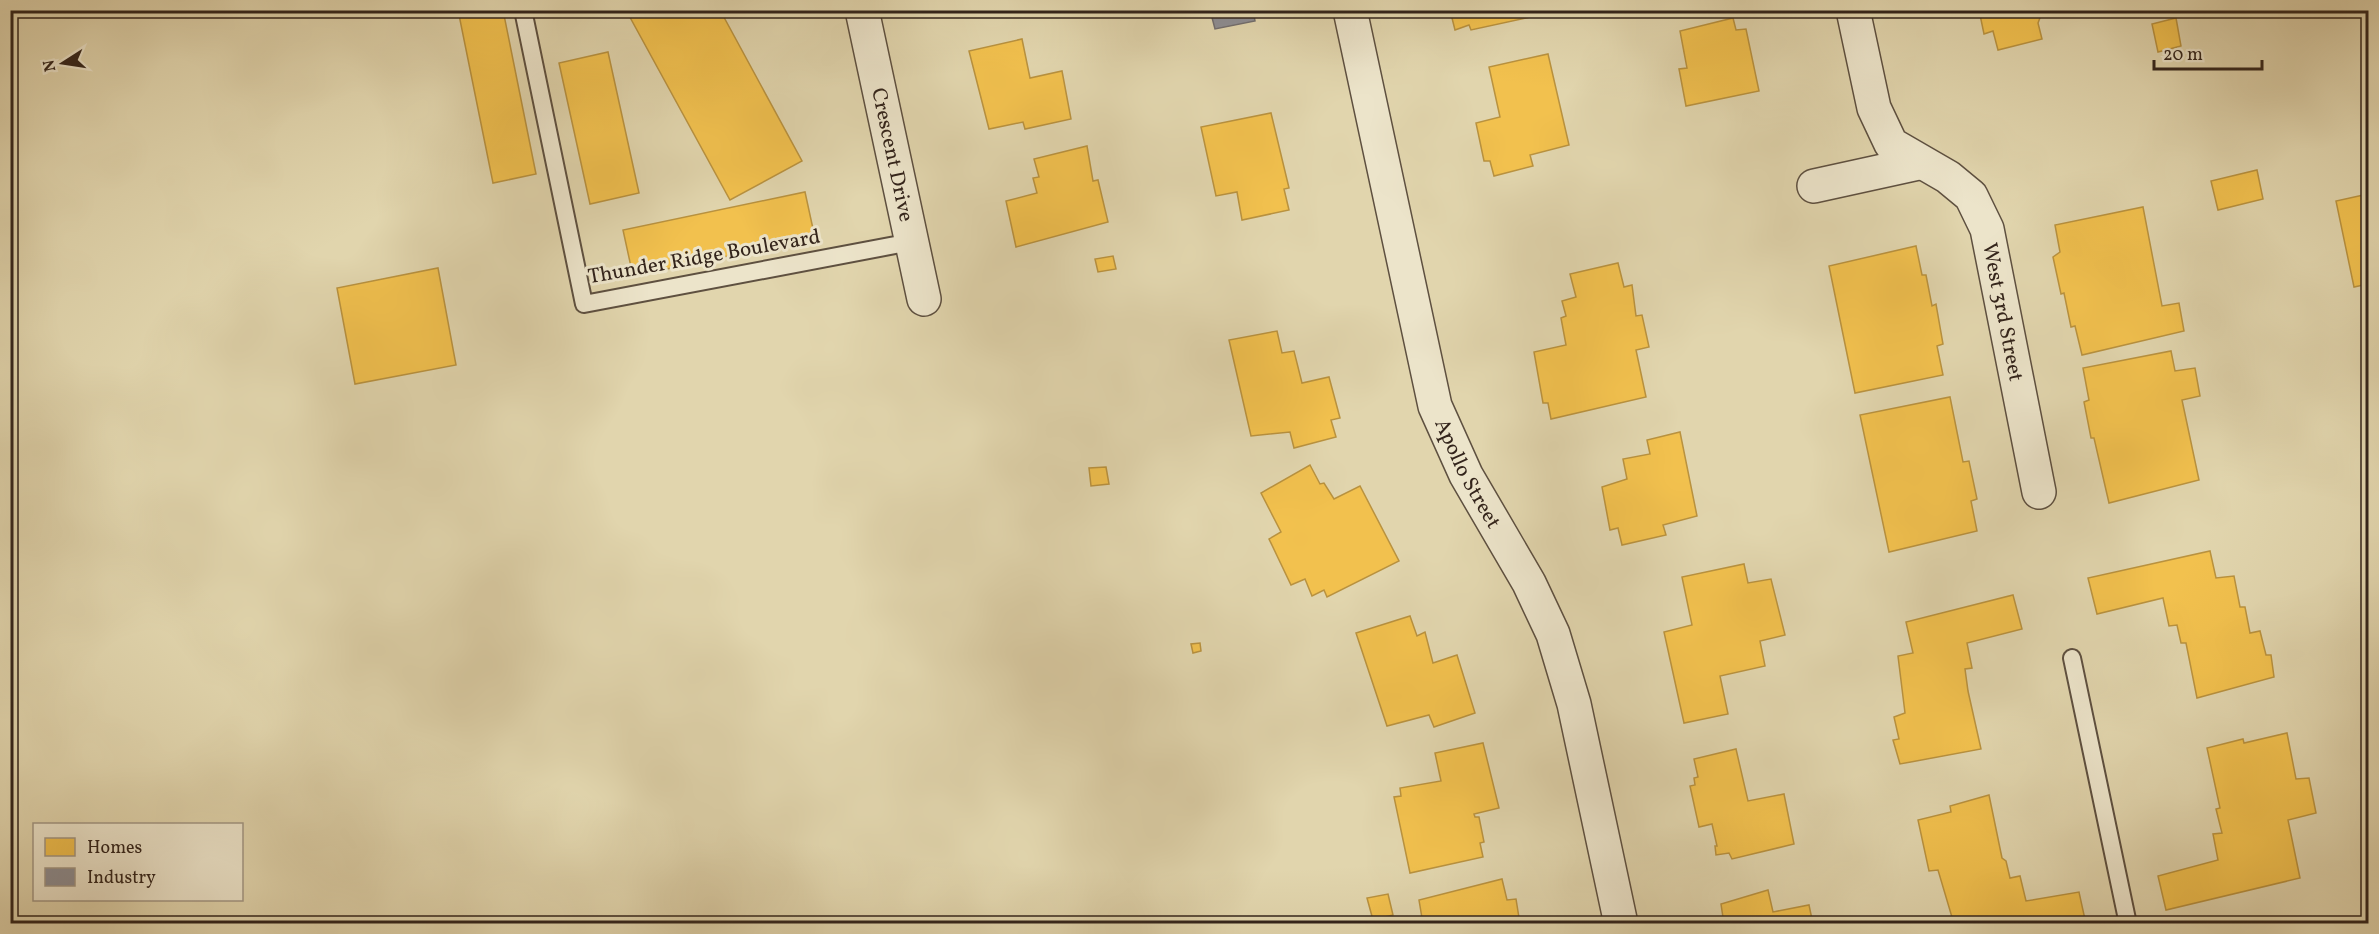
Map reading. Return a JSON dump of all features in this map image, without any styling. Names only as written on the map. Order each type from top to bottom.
[{"type":"street","name":"Crescent Drive","points":[[862,10],[924,299]]},
{"type":"street","name":"Apollo Street","points":[[1350,10],[1435,406],[1466,475],[1529,583],[1552,634],[1574,704],[1621,924]]},
{"type":"street","name":"West 3rd Street","points":[[1853,10],[1874,108],[1891,144],[1919,163],[1948,177],[1971,196],[1987,229],[2039,492]]},
{"type":"street","points":[[1814,186],[1919,163]]},
{"type":"lane","name":"Thunder Ridge Boulevard","points":[[523,10],[584,304],[911,242]]},
{"type":"lane","points":[[2072,658],[2128,924]]},
{"type":"building: Homes","points":[[458,10],[503,10],[536,174],[493,183]]},
{"type":"building: Homes","points":[[626,10],[720,10],[802,161],[730,200]]},
{"type":"building: Homes","points":[[1450,10],[1534,10],[1535,16],[1471,30],[1469,25],[1455,30]]},
{"type":"building: Homes","points":[[1979,10],[2043,10],[2038,23],[2042,39],[1998,50],[1993,31],[1984,34]]},
{"type":"building: Homes","points":[[1733,18],[1736,30],[1746,29],[1759,91],[1686,106],[1679,69],[1687,68],[1680,31]]},
{"type":"building: Homes","points":[[2176,18],[2181,46],[2158,52],[2152,24]]},
{"type":"building: Homes","points":[[1022,39],[1030,78],[1062,71],[1071,119],[1025,129],[1023,122],[989,129],[969,51]]},
{"type":"building: Homes","points":[[608,52],[639,193],[590,204],[559,63]]},
{"type":"building: Homes","points":[[1548,54],[1569,145],[1530,155],[1533,166],[1494,176],[1490,161],[1484,161],[1476,123],[1500,117],[1489,67]]},
{"type":"building: Homes","points":[[1271,113],[1289,188],[1284,189],[1289,210],[1242,220],[1237,192],[1216,196],[1201,127]]},
{"type":"building: Homes","points":[[1087,146],[1093,181],[1098,180],[1108,222],[1016,247],[1006,201],[1037,193],[1033,178],[1039,177],[1034,159]]},
{"type":"building: Homes","points":[[2257,170],[2263,199],[2218,210],[2211,181]]},
{"type":"building: Homes","points":[[805,192],[815,238],[633,276],[623,230]]},
{"type":"building: Homes","points":[[2368,194],[2368,284],[2354,287],[2336,201]]},
{"type":"building: Homes","points":[[2143,207],[2162,306],[2179,303],[2184,331],[2082,355],[2075,326],[2071,327],[2064,293],[2061,294],[2053,257],[2060,252],[2055,225]]},
{"type":"building: Homes","points":[[1916,246],[1922,275],[1926,275],[1932,306],[1936,304],[1943,344],[1937,346],[1943,375],[1855,393],[1829,266]]},
{"type":"building: Homes","points":[[1113,256],[1116,269],[1098,272],[1095,259]]},
{"type":"building: Homes","points":[[1618,263],[1624,287],[1632,285],[1636,316],[1642,315],[1649,347],[1636,350],[1646,397],[1551,419],[1548,403],[1543,403],[1534,352],[1566,345],[1561,318],[1566,316],[1562,301],[1576,297],[1570,274]]},
{"type":"building: Homes","points":[[438,268],[456,365],[355,384],[337,288]]},
{"type":"building: Homes","points":[[1277,331],[1282,353],[1294,351],[1302,383],[1329,377],[1340,418],[1331,420],[1336,437],[1294,448],[1290,432],[1251,436],[1229,340]]},
{"type":"building: Homes","points":[[2171,351],[2175,371],[2195,368],[2200,396],[2182,400],[2199,480],[2109,503],[2094,438],[2091,438],[2084,402],[2089,400],[2083,368]]},
{"type":"building: Homes","points":[[2368,361],[2368,400],[2362,364]]},
{"type":"building: Homes","points":[[1950,397],[1963,462],[1969,461],[1977,499],[1971,501],[1977,531],[1889,552],[1860,415]]},
{"type":"building: Homes","points":[[1680,432],[1697,516],[1663,525],[1666,535],[1622,545],[1618,528],[1610,530],[1602,487],[1627,479],[1623,459],[1650,454],[1647,440]]},
{"type":"building: Homes","points":[[1310,465],[1320,484],[1324,483],[1334,499],[1360,486],[1399,561],[1327,597],[1324,590],[1312,596],[1305,579],[1291,585],[1269,539],[1281,532],[1261,493]]},
{"type":"building: Homes","points":[[1106,467],[1109,484],[1091,486],[1089,468]]},
{"type":"building: Homes","points":[[2210,551],[2216,578],[2234,576],[2240,607],[2245,607],[2250,633],[2260,631],[2266,655],[2271,655],[2274,677],[2197,698],[2186,643],[2181,643],[2177,625],[2169,626],[2163,598],[2097,614],[2088,578]]},
{"type":"building: Homes","points":[[1744,564],[1748,583],[1771,579],[1785,635],[1760,641],[1765,666],[1720,676],[1728,714],[1684,723],[1664,632],[1692,625],[1682,577]]},
{"type":"building: Homes","points":[[2013,595],[2022,629],[1967,643],[1972,668],[1965,669],[1981,749],[1900,764],[1893,740],[1899,739],[1894,717],[1905,713],[1898,656],[1913,653],[1906,622]]},
{"type":"building: Homes","points":[[1410,616],[1417,636],[1425,632],[1433,663],[1457,655],[1475,713],[1434,727],[1429,715],[1387,726],[1356,633]]},
{"type":"building: Homes","points":[[1200,643],[1201,651],[1193,653],[1191,644]]},
{"type":"building: Homes","points":[[2287,733],[2296,779],[2309,778],[2316,813],[2288,820],[2300,878],[2166,910],[2158,876],[2218,860],[2213,834],[2222,833],[2216,809],[2220,808],[2207,748],[2243,739],[2244,743]]},
{"type":"building: Homes","points":[[1483,743],[1499,808],[1474,814],[1475,817],[1479,817],[1484,842],[1480,843],[1483,857],[1410,873],[1394,797],[1401,796],[1400,788],[1441,781],[1435,753]]},
{"type":"building: Homes","points":[[1736,749],[1748,801],[1784,794],[1794,844],[1732,859],[1729,853],[1716,855],[1715,846],[1717,846],[1712,824],[1699,827],[1690,786],[1695,785],[1694,778],[1698,777],[1694,759]]},
{"type":"building: Homes","points":[[1989,795],[2002,858],[2006,861],[2010,878],[2020,876],[2026,901],[2079,892],[2086,924],[1954,924],[1938,870],[1929,871],[1918,820],[1951,812],[1950,806]]},
{"type":"building: Homes","points":[[1502,879],[1507,900],[1516,899],[1520,924],[1423,924],[1419,900]]},
{"type":"building: Homes","points":[[1768,890],[1773,912],[1809,905],[1813,924],[1724,924],[1721,904]]},
{"type":"building: Homes","points":[[1388,894],[1393,915],[1373,920],[1367,898]]},
{"type":"building: Industry","points":[[1210,10],[1253,10],[1255,21],[1215,29]]}]
